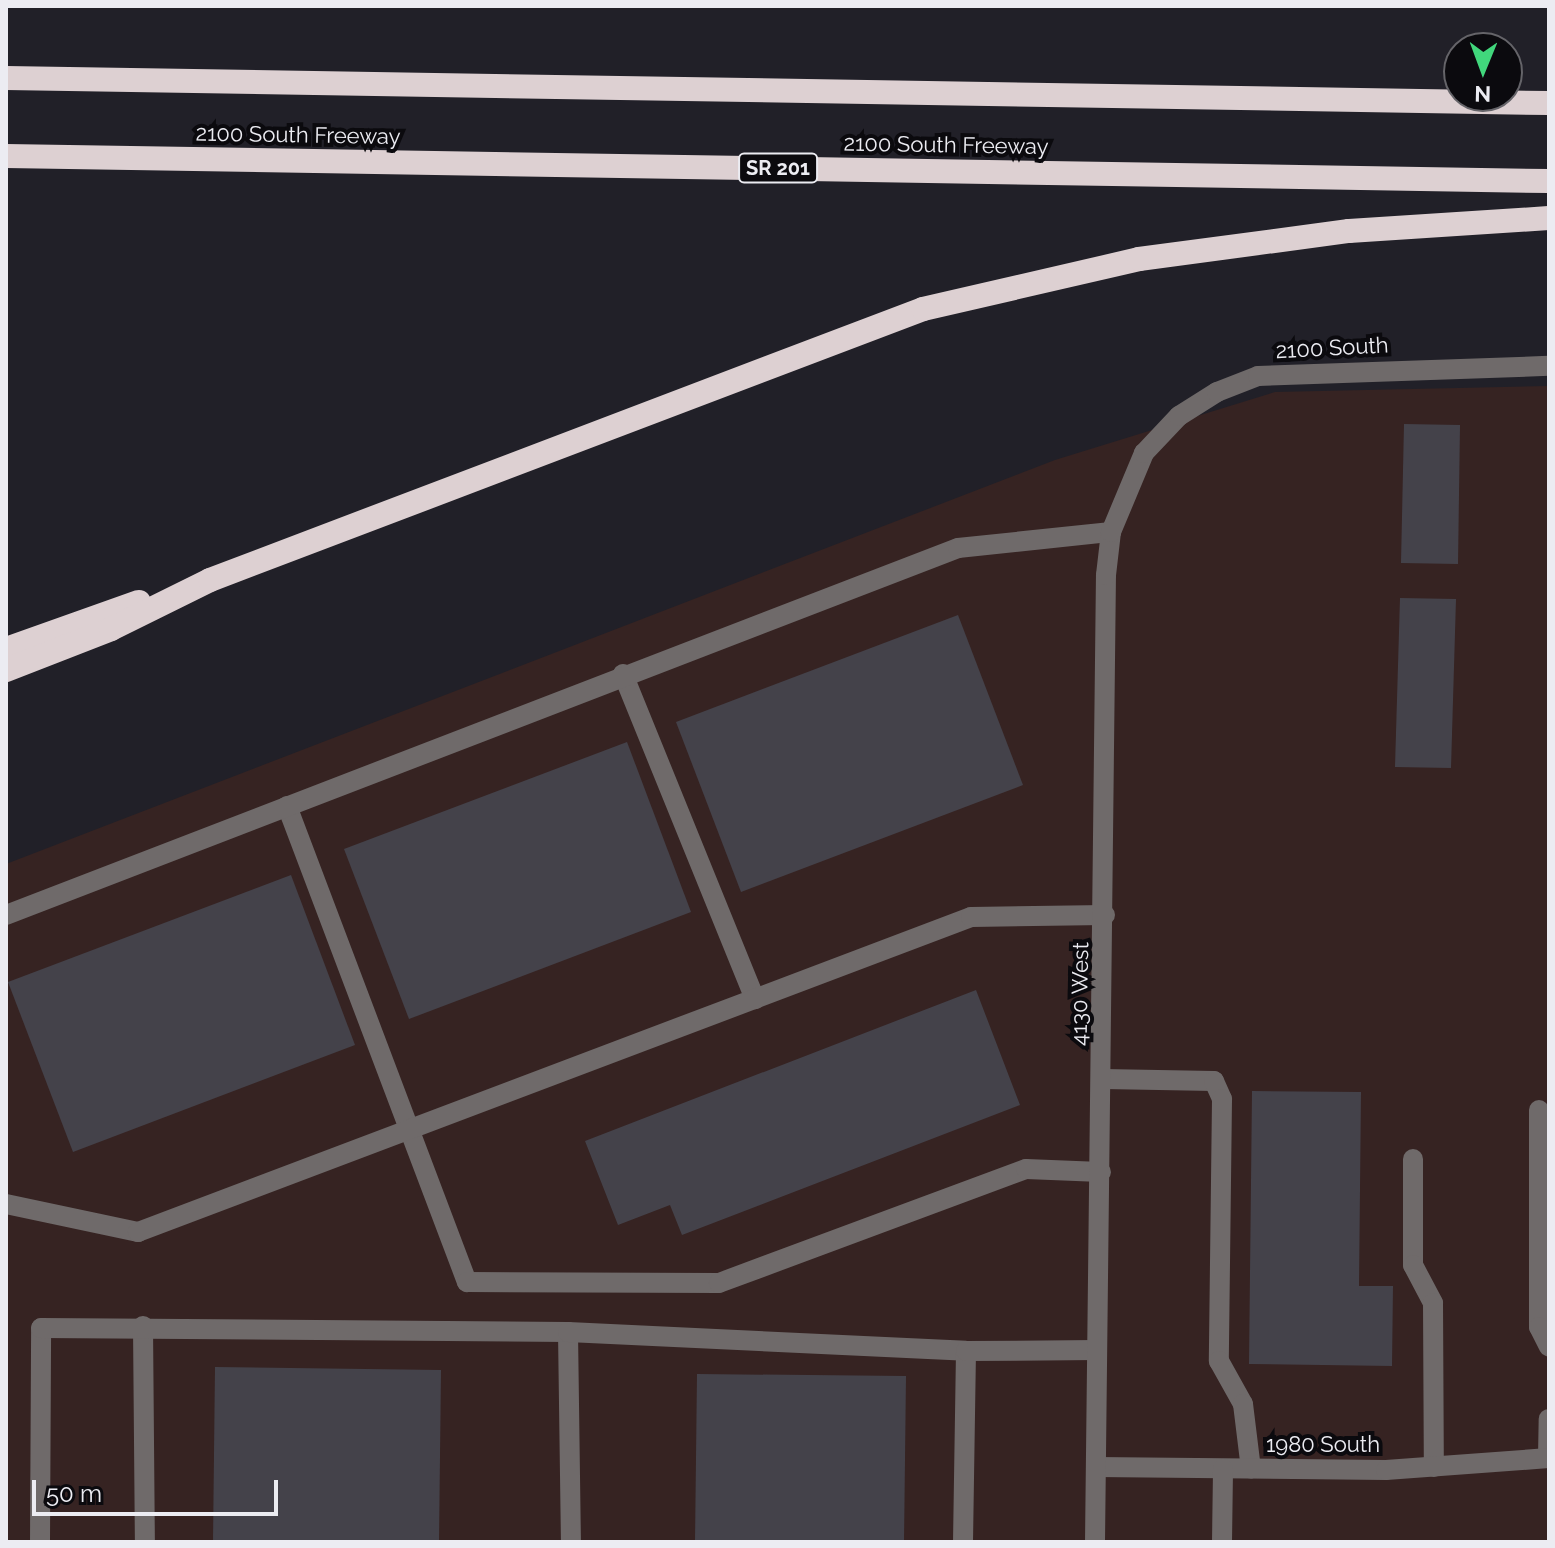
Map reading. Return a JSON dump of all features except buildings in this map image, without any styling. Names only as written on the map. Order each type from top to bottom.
[{"type":"highway","points":[[6,78],[1549,103]]},
{"type":"highway","name":"2100 South Freeway","points":[[6,156],[1549,181]]},
{"type":"highway","points":[[6,649],[210,580],[923,309],[1139,259],[1349,231],[1549,218]]},
{"type":"highway","points":[[6,670],[111,629],[210,580]]},
{"type":"street","name":"2100 South","points":[[1144,453],[1179,416],[1217,392],[1258,376],[1549,366]]},
{"type":"street","name":"4130 West","points":[[1095,1542],[1105,915],[1106,575],[1111,532],[1144,453]]},
{"type":"street","points":[[6,915],[623,674],[958,548],[1111,532]]},
{"type":"street","points":[[623,674],[755,999]]},
{"type":"street","points":[[287,806],[412,1129],[467,1282],[719,1283],[1026,1169],[1101,1172]]},
{"type":"street","points":[[6,1204],[138,1232],[971,917],[1105,915]]},
{"type":"street","points":[[1103,1079],[1214,1081],[1222,1099],[1219,1361],[1243,1404],[1251,1469]]},
{"type":"street","points":[[1539,1110],[1539,1327],[1549,1347]]},
{"type":"street","points":[[1413,1159],[1413,1265],[1433,1303],[1434,1467]]},
{"type":"street","points":[[40,1542],[41,1328],[143,1326],[568,1332],[966,1351],[1097,1350]]},
{"type":"street","points":[[143,1326],[145,1542]]},
{"type":"street","points":[[568,1332],[571,1542]]},
{"type":"street","points":[[963,1542],[966,1351]]},
{"type":"street","points":[[1549,1419],[1549,1458]]},
{"type":"street","name":"1980 South","points":[[1096,1467],[1434,1467],[1549,1458]]},
{"type":"street","points":[[1222,1542],[1223,1469]]},
{"type":"shaded area","points":[[1549,386],[1549,1542],[6,1542],[6,864],[1055,460],[1275,392]]}]
